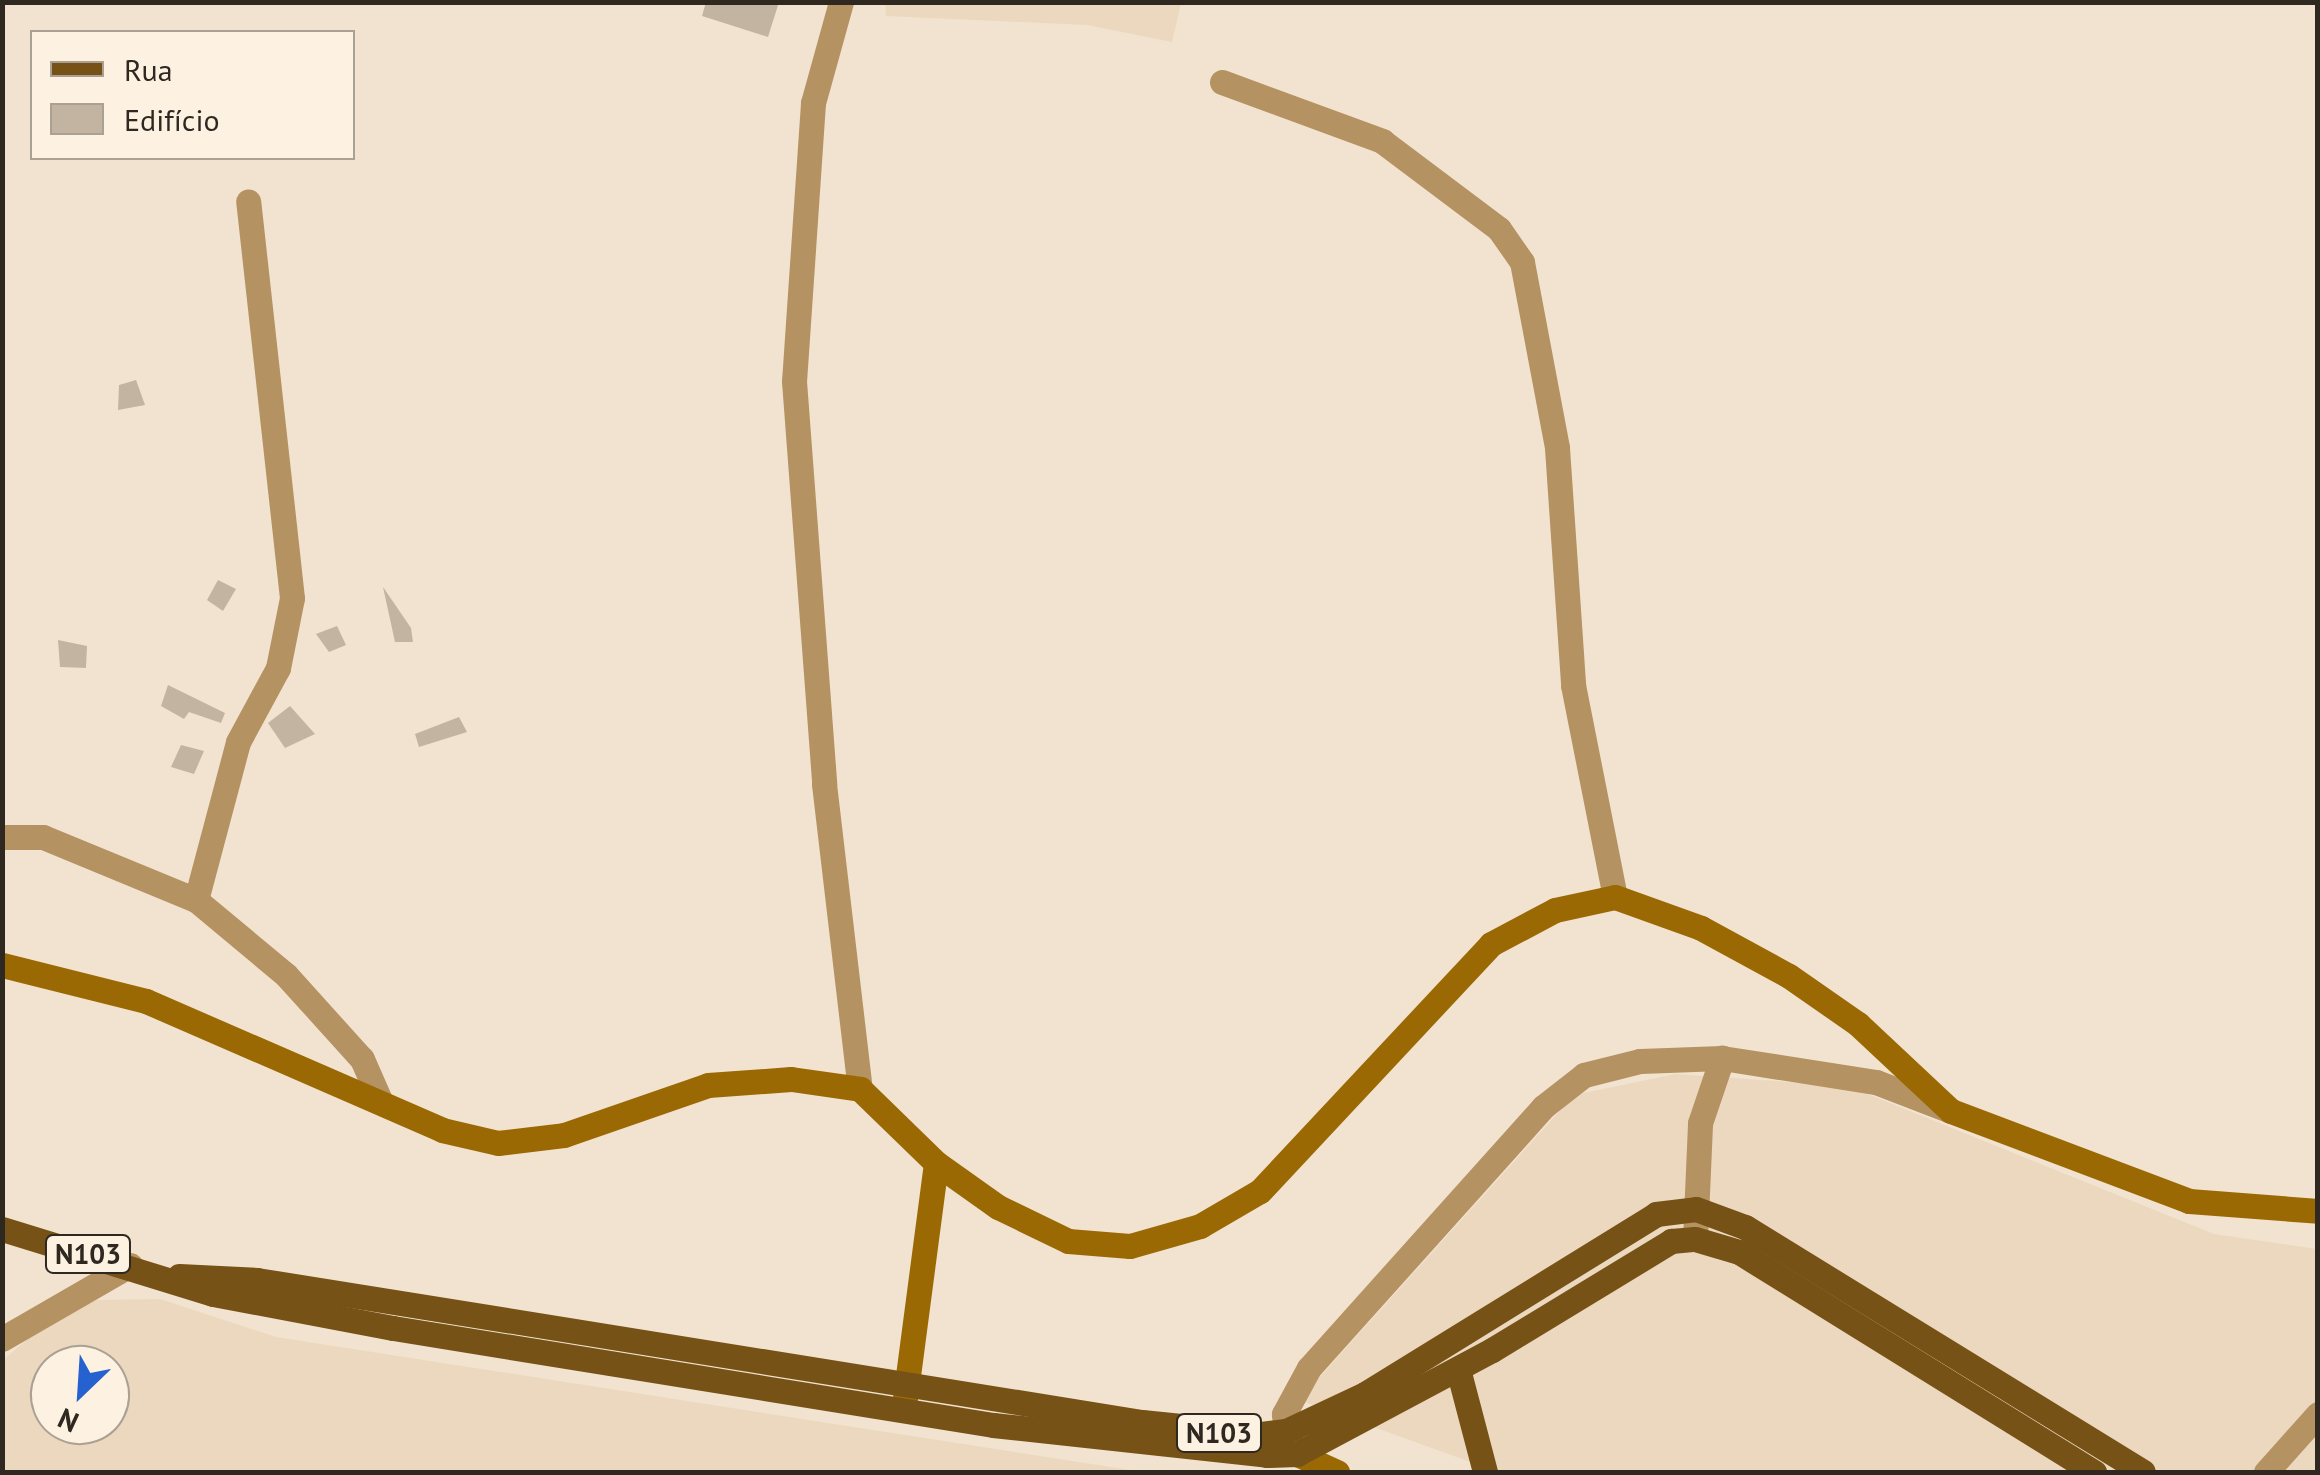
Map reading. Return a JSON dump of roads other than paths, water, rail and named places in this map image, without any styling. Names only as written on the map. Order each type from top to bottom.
[{"type":"main road","points":[[1696,1210],[1745,1227],[2143,1472]]},
{"type":"main road","name":"N103","points":[[174,1277],[257,1280],[1291,1443],[1512,1310],[1656,1214],[1696,1210]]},
{"type":"main road","name":"N103","points":[[2,1229],[174,1277],[212,1294],[903,1412],[1142,1446],[1291,1443],[1458,1369],[1671,1240],[1695,1239]]},
{"type":"main road","points":[[1695,1239],[1739,1252],[2094,1472]]},
{"type":"main road","points":[[1458,1369],[1485,1472]]},
{"type":"main road","points":[[2000,1417],[2014,1394]]},
{"type":"street","points":[[842,2],[812,102],[794,381],[824,784],[860,1088]]},
{"type":"street","points":[[1222,82],[1382,142],[1499,229],[1522,262],[1557,448],[1574,685],[1615,897]]},
{"type":"street","points":[[196,900],[238,742],[278,668],[292,598],[248,201]]},
{"type":"street","points":[[2,837],[42,838],[196,900],[286,975],[362,1059],[380,1100]]},
{"type":"street","points":[[2,965],[146,1001],[442,1130],[498,1144],[564,1136],[708,1085],[791,1078],[860,1088],[936,1163],[998,1207],[1068,1241],[1130,1246],[1200,1226],[1260,1191],[1306,1148],[1429,1003],[1491,944],[1555,910],[1615,897],[1701,928],[1789,976],[1858,1024],[1951,1111]]},
{"type":"street","points":[[1695,1239],[1700,1122],[1722,1058]]},
{"type":"street","points":[[1337,1472],[1291,1443],[1284,1414],[1309,1368],[1543,1107],[1584,1076],[1640,1060],[1722,1058],[1876,1082],[2189,1202],[2318,1211]]},
{"type":"street","points":[[903,1412],[936,1163]]},
{"type":"street","points":[[2,1339],[130,1265]]},
{"type":"street","points":[[2266,1472],[2318,1414]]}]
